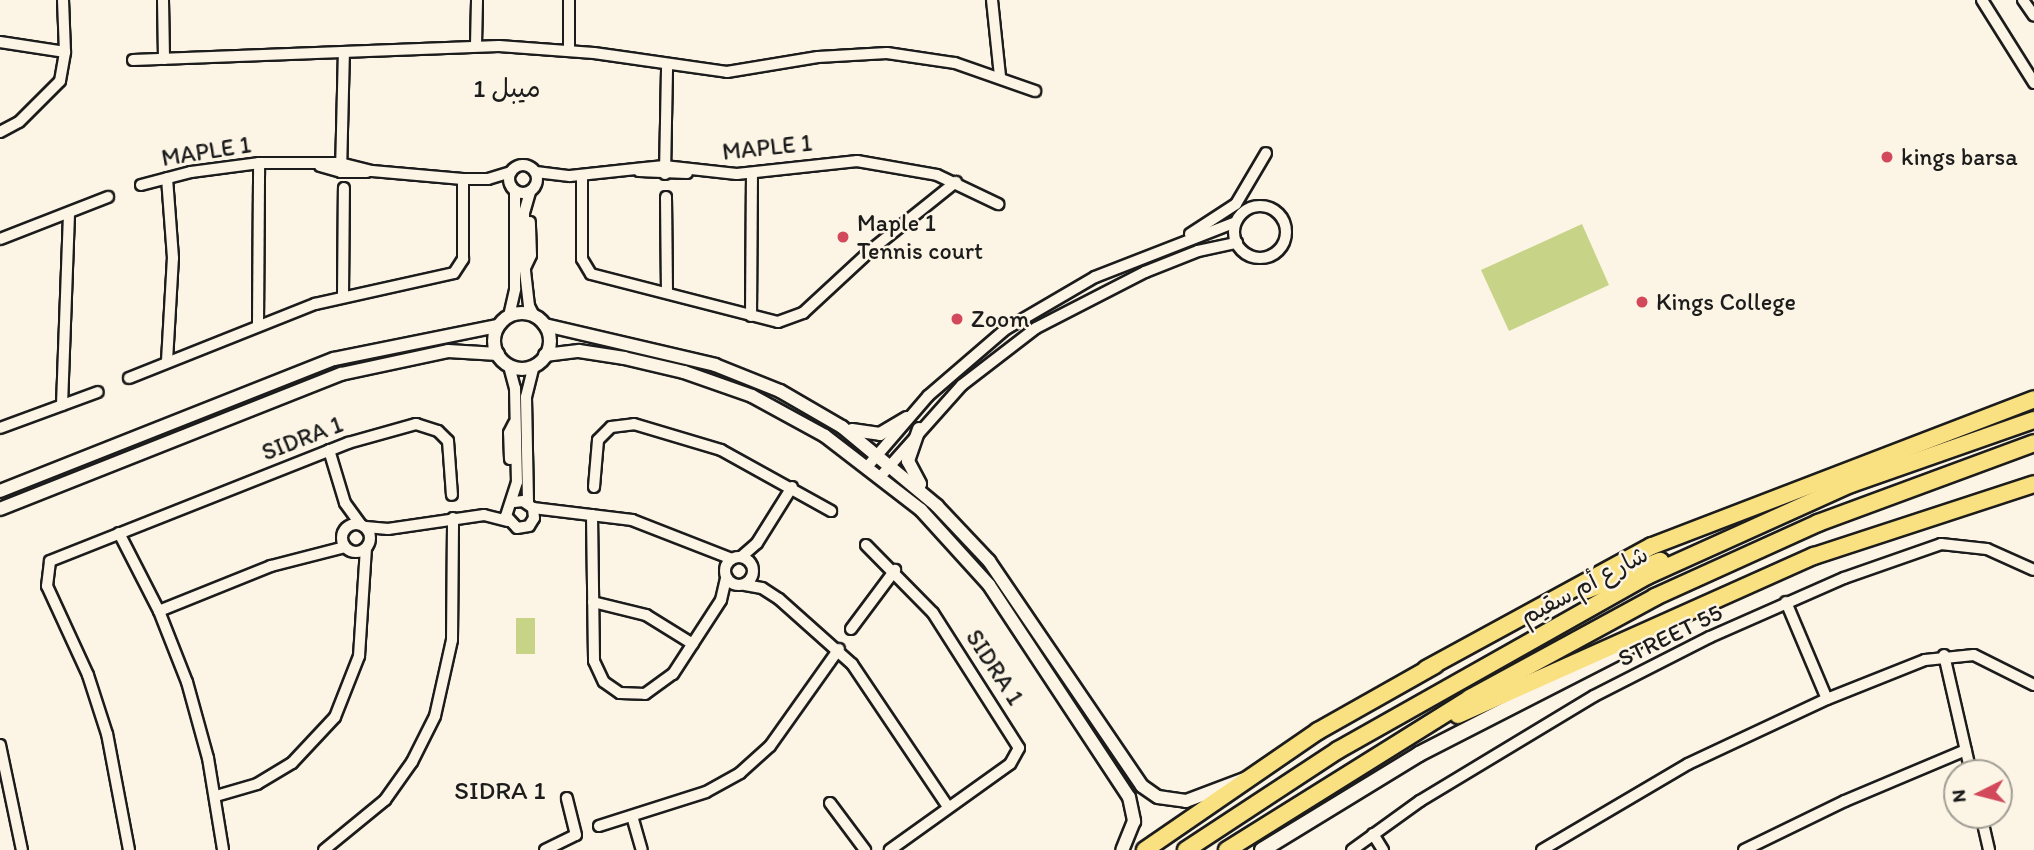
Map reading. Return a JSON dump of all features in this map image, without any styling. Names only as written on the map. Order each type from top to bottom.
[{"type":"main road","name":"شارع أم سقيم","points":[[1426,669],[1642,551],[2034,399]]},
{"type":"main road","name":"شارع أم سقيم","points":[[1186,850],[1252,803],[1378,726],[1554,625],[1699,551],[1893,468],[2034,420]]},
{"type":"main road","name":"شارع أم سقيم","points":[[1227,850],[1416,730],[1579,637],[1726,562],[1913,484],[2034,443]]},
{"type":"main road","points":[[2007,491],[2034,475]]},
{"type":"main road","name":"شارع أم سقيم","points":[[1416,730],[1504,695],[1702,602],[1850,542],[2034,484]]},
{"type":"main road","points":[[1146,850],[1247,778],[1426,669],[1604,582],[1699,551]]},
{"type":"main road","points":[[1263,850],[1419,754],[1628,647],[1702,602]]},
{"type":"street","points":[[0,132],[53,90],[62,76],[65,52],[63,0]]},
{"type":"street","points":[[163,0],[164,59]]},
{"type":"street","points":[[477,0],[477,45]]},
{"type":"street","points":[[569,0],[569,50]]},
{"type":"street","points":[[992,0],[1000,76]]},
{"type":"street","points":[[1982,0],[2034,83]]},
{"type":"street","points":[[2023,0],[2034,16]]},
{"type":"street","points":[[0,42],[65,52]]},
{"type":"street","points":[[133,60],[477,45],[569,50],[727,72],[818,57],[887,53],[933,58],[1000,76],[1035,92]]},
{"type":"street","points":[[344,52],[343,168],[463,179],[488,179],[526,165],[536,172],[558,176],[634,169],[667,170],[667,65]]},
{"type":"street","points":[[1168,247],[1214,222],[1236,204],[1266,153]]},
{"type":"street","name":"MAPLE 1","points":[[667,170],[752,173],[857,161],[898,165],[956,182],[998,204]]},
{"type":"street","points":[[258,163],[258,324]]},
{"type":"street","name":"MAPLE 1","points":[[141,185],[258,163],[343,168]]},
{"type":"street","points":[[0,491],[334,359],[498,326],[509,316],[515,289],[511,172]]},
{"type":"street","points":[[536,172],[525,208],[531,250],[525,268],[528,306],[534,316],[545,325],[715,365],[780,391],[842,427],[871,435],[907,418]]},
{"type":"street","points":[[751,316],[752,173]]},
{"type":"street","points":[[582,174],[581,253],[586,270],[602,279],[667,291],[778,322],[797,316],[871,250],[956,182]]},
{"type":"street","points":[[488,179],[513,189],[533,189],[558,176]]},
{"type":"street","points":[[167,178],[173,269],[167,361]]},
{"type":"street","points":[[129,378],[258,324],[344,295],[448,276],[458,270],[463,253],[463,179]]},
{"type":"street","points":[[344,188],[344,295]]},
{"type":"street","points":[[0,239],[69,215],[108,197]]},
{"type":"street","points":[[666,197],[667,291]]},
{"type":"street","points":[[873,461],[907,418],[947,377],[1006,329],[1095,277],[1236,222],[1247,209],[1262,206],[1279,214],[1286,230],[1281,247],[1269,257],[1247,254],[1237,243],[1236,222]]},
{"type":"street","points":[[62,405],[69,215]]},
{"type":"street","points":[[880,477],[919,429],[986,364],[1054,317],[1145,272],[1198,251],[1237,243]]},
{"type":"street","points":[[509,316],[534,316]]},
{"type":"street","points":[[533,522],[526,397],[534,366],[545,355],[549,337],[545,325]]},
{"type":"street","points":[[498,326],[494,340],[498,354],[509,366],[515,383],[514,423],[509,439],[510,461],[516,470],[508,521]]},
{"type":"street","points":[[0,509],[341,374],[448,351],[498,354]]},
{"type":"street","points":[[545,355],[579,351],[661,366],[752,396],[873,461],[889,465],[937,506]]},
{"type":"street","points":[[509,366],[534,366]]},
{"type":"street","points":[[0,428],[98,392]]},
{"type":"street","name":"SIDRA 1","points":[[129,850],[107,734],[45,577],[50,561],[329,450],[416,424],[444,435],[451,449],[452,495]]},
{"type":"street","points":[[594,487],[598,440],[611,427],[634,424],[722,450],[831,511]]},
{"type":"street","points":[[842,427],[873,461],[880,477],[968,558],[1104,758],[1132,805],[1132,829],[1122,850]]},
{"type":"street","points":[[919,429],[908,455],[909,468],[937,506],[1013,591],[1142,786],[1158,797],[1186,801],[1247,778]]},
{"type":"street","points":[[329,450],[345,503],[343,531],[362,579]]},
{"type":"street","points":[[592,515],[594,661],[604,682],[620,693],[634,696],[654,690],[673,674],[721,600],[741,585],[752,567],[757,543],[792,487]]},
{"type":"street","points":[[216,796],[275,775],[308,750],[335,717],[359,656],[362,579],[368,546],[363,525],[345,503]]},
{"type":"street","points":[[319,551],[343,531],[363,525],[388,529],[484,515],[511,504],[530,505],[563,514],[592,515],[642,523],[710,552],[736,558],[752,567],[767,590],[839,649],[876,697],[948,807]]},
{"type":"street","points":[[484,515],[508,521],[517,528],[563,514]]},
{"type":"street","points":[[324,850],[385,800],[412,762],[435,716],[452,640],[453,518]]},
{"type":"street","points":[[159,611],[319,551],[368,546],[388,529]]},
{"type":"street","points":[[119,533],[159,611],[187,682],[216,796],[223,850]]},
{"type":"street","points":[[721,600],[725,575],[736,558],[757,543]]},
{"type":"street","name":"STREET 55","points":[[1352,850],[1373,834],[1583,703],[1786,602],[1919,548],[1941,544],[1987,549],[2034,570]]},
{"type":"street","name":"SIDRA 1","points":[[866,545],[895,570],[944,628],[1018,741],[1014,760],[890,850]]},
{"type":"street","points":[[710,552],[725,575],[741,585],[767,590]]},
{"type":"street","points":[[851,629],[895,570]]},
{"type":"street","points":[[593,602],[646,615],[693,644]]},
{"type":"street","points":[[1786,602],[1827,699]]},
{"type":"street","points":[[599,826],[706,792],[756,760],[839,649]]},
{"type":"street","points":[[1944,655],[1968,759]]},
{"type":"street","points":[[1542,850],[1557,846],[1688,764],[1827,699],[1944,655],[1984,658],[2034,685]]},
{"type":"street","points":[[0,745],[22,850]]},
{"type":"street","points":[[1744,850],[1966,750]]},
{"type":"street","points":[[545,850],[576,835],[567,798]]},
{"type":"street","points":[[830,803],[865,850]]},
{"type":"street","points":[[632,816],[642,850]]},
{"type":"street","points":[[1984,829],[1988,850]]},
{"type":"street","points":[[1373,834],[1383,850]]},
{"type":"green space","points":[[1582,224],[1609,285],[1509,331],[1481,270]]},
{"type":"green space","points":[[516,618],[535,618],[535,654],[516,654]]},
{"type":"place","name":"kings barsa","points":[[1887,157]]},
{"type":"place","name":"Maple 1 Tennis court","points":[[843,237]]},
{"type":"place","name":"Kings College","points":[[1642,302]]},
{"type":"place","name":"Zoom","points":[[957,319]]},
{"type":"district","name":"ميبل 1","points":[[507,89]]},
{"type":"district","name":"SIDRA 1","points":[[500,791]]}]
